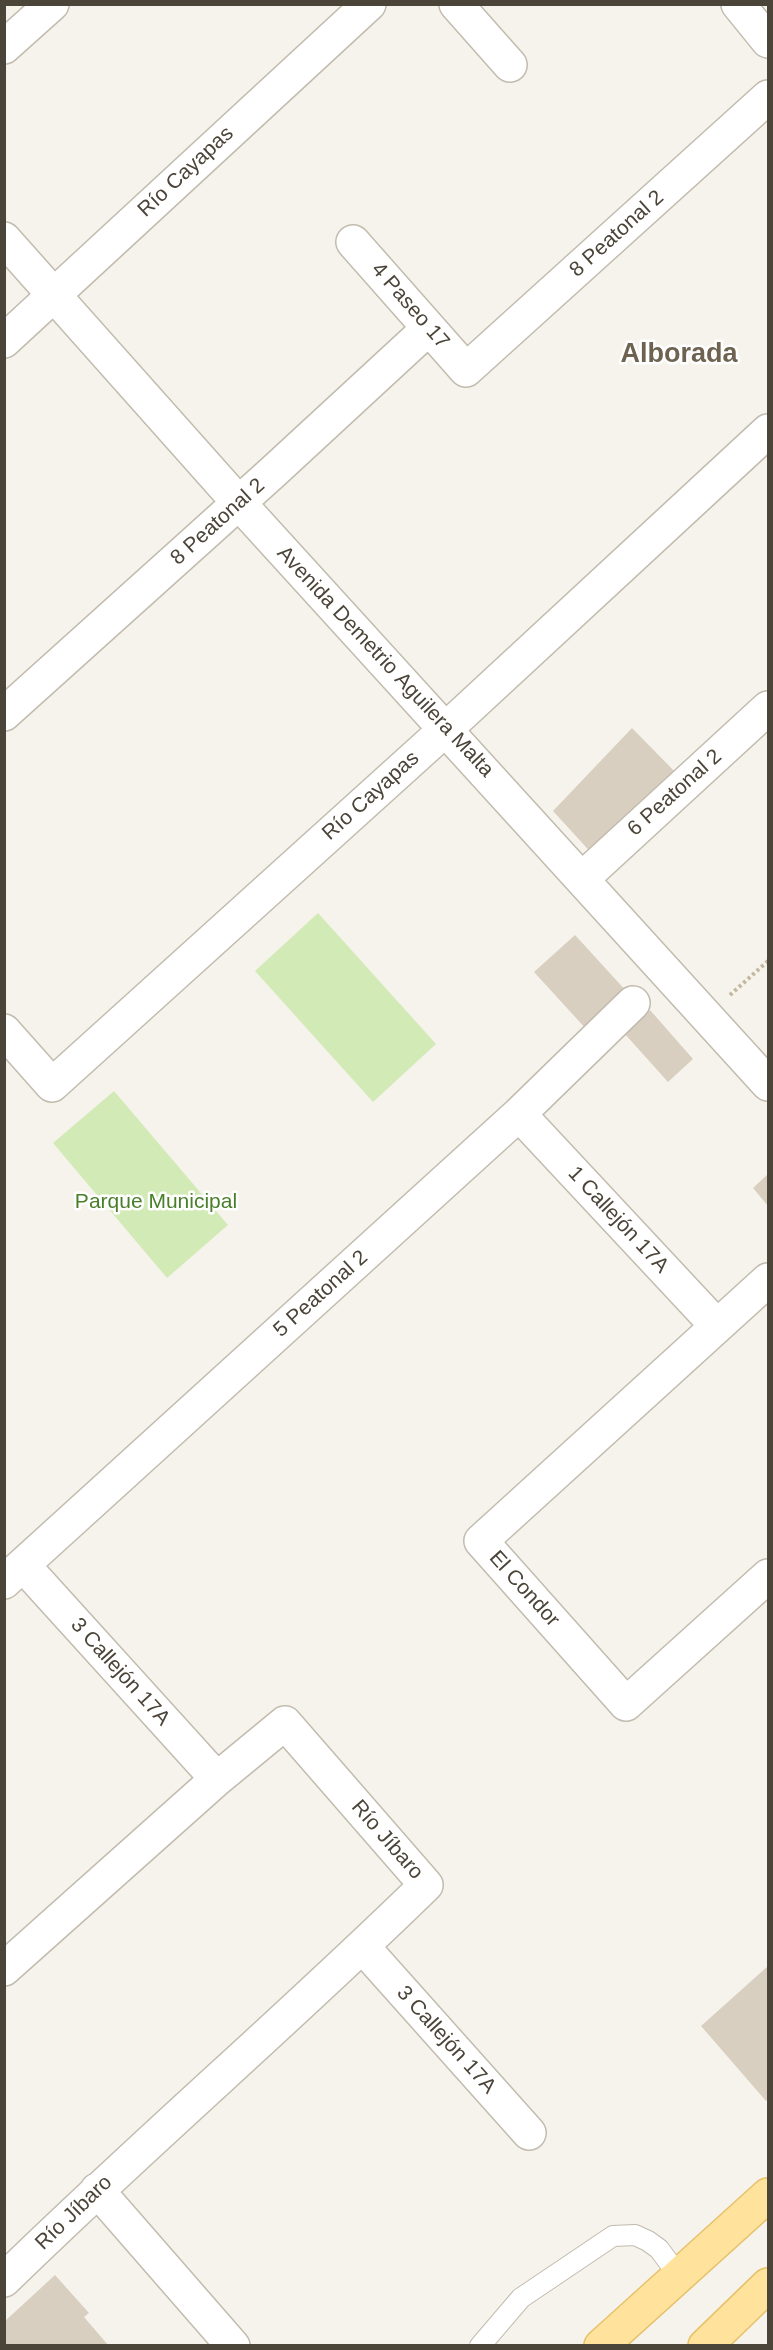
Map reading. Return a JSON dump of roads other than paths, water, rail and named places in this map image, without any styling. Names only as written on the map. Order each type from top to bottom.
[{"type":"main road","points":[[601,2346],[768,2195]]},
{"type":"main road","points":[[705,2346],[768,2285]]},
{"type":"street","points":[[4,47],[52,4]]},
{"type":"street","name":"Río Cayapas","points":[[4,340],[369,4]]},
{"type":"street","points":[[456,4],[510,65]]},
{"type":"street","points":[[738,4],[768,41]]},
{"type":"street","name":"8 Peatonal 2","points":[[466,370],[768,97]]},
{"type":"street","name":"Avenida Demetrio Aguilera Malta","points":[[4,239],[239,503],[583,878],[768,1084]]},
{"type":"street","name":"4 Paseo 17","points":[[353,242],[466,370]]},
{"type":"street","name":"8 Peatonal 2","points":[[4,714],[239,503],[429,328]]},
{"type":"street","name":"Río Cayapas","points":[[4,1031],[52,1085],[446,729],[768,431]]},
{"type":"street","name":"6 Peatonal 2","points":[[583,878],[768,708]]},
{"type":"street","name":"5 Peatonal 2","points":[[14,1573],[519,1114],[633,1003]]},
{"type":"street","name":"1 Callejón 17A","points":[[519,1114],[716,1326]]},
{"type":"street","name":"El Condor","points":[[768,1280],[481,1541],[626,1704],[768,1576]]},
{"type":"street","name":"3 Callejón 17A","points":[[14,1573],[217,1779]]},
{"type":"street","name":"Río Jíbaro","points":[[4,1969],[217,1779],[285,1723],[426,1885],[363,1947],[97,2190],[4,2280]]},
{"type":"street","name":"3 Callejón 17A","points":[[363,1947],[529,2133]]},
{"type":"street","points":[[97,2190],[233,2346]]},
{"type":"lane","points":[[480,2346],[522,2298],[613,2236],[635,2235],[648,2241],[659,2249],[679,2276]]},
{"type":"district","name":"Alborada","points":[[679,355]]},
{"type":"park label","name":"Parque Municipal","points":[[156,1202]]}]
